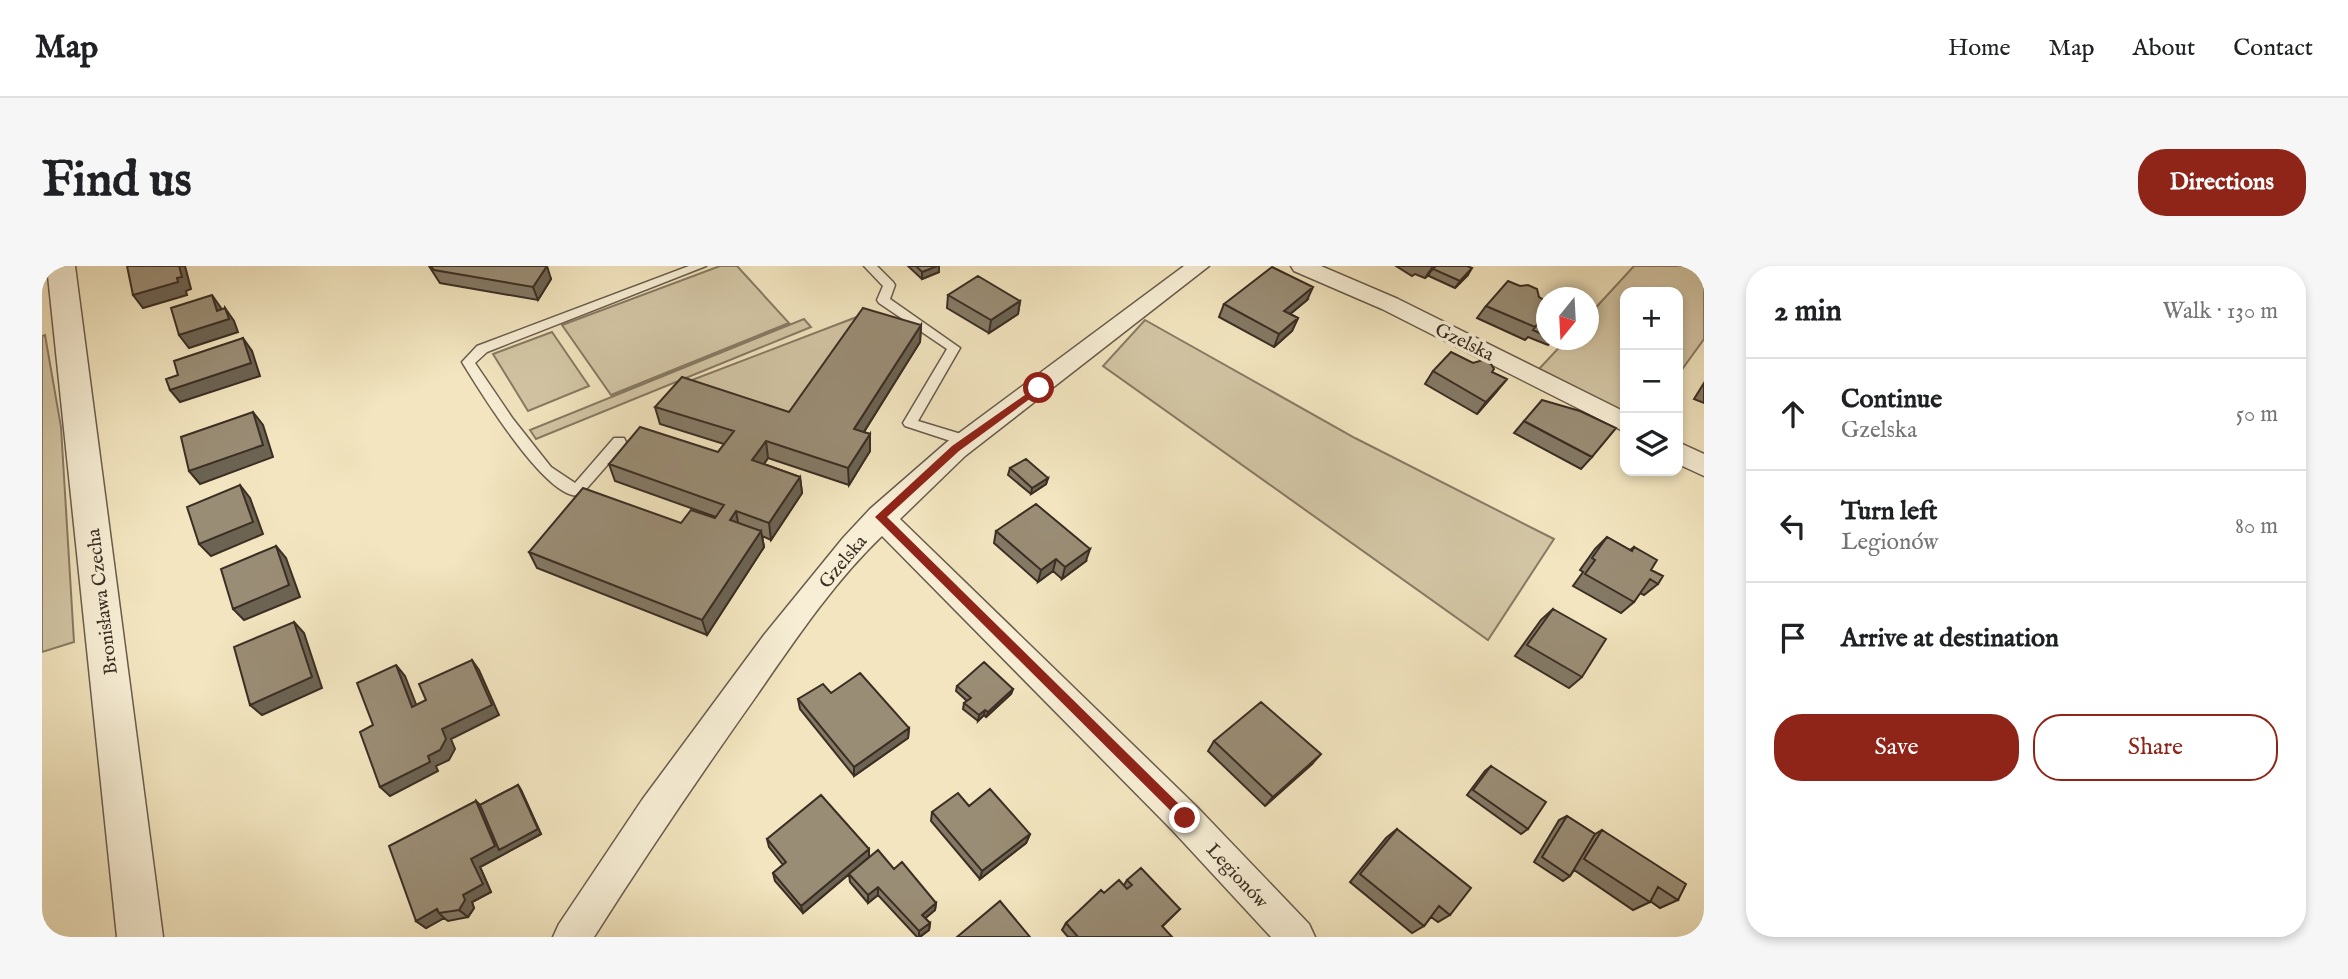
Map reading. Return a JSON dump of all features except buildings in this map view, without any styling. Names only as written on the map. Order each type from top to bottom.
[{"type":"street","name":"Bronisława Czecha","points":[[61,266],[140,937]]},
{"type":"street","name":"Gzelska","points":[[572,937],[654,812],[775,644],[853,546],[880,517],[966,442],[1198,266]]},
{"type":"street","name":"Gzelska","points":[[1302,266],[1390,304],[1560,387],[1620,420]]},
{"type":"street","points":[[1683,455],[1704,466]]},
{"type":"street","name":"Legionów","points":[[880,517],[1185,818],[1296,937]]},
{"type":"lane","points":[[619,442],[576,491],[546,471],[508,422],[468,362],[482,349],[700,266]]},
{"type":"lane","points":[[870,266],[889,285],[883,300],[954,348],[910,423],[966,442]]},
{"type":"shaded area","points":[[720,266],[737,266],[789,323],[611,395],[562,325]]},
{"type":"shaded area","points":[[1634,266],[1704,266],[1704,339],[1683,368],[1683,287],[1620,287],[1620,412],[1539,369],[1557,350],[1599,350],[1599,304]]},
{"type":"shaded area","points":[[862,315],[788,418],[679,385]]},
{"type":"shaded area","points":[[804,319],[811,327],[536,439],[530,430]]},
{"type":"shaded area","points":[[1145,320],[1355,438],[1554,539],[1488,640],[1103,366]]},
{"type":"shaded area","points":[[552,332],[589,386],[528,411],[493,354]]},
{"type":"shaded area","points":[[45,335],[61,427],[74,642],[42,652],[42,336]]},
{"type":"route","points":[[1039,388],[956,449],[880,517],[1185,818]]}]
